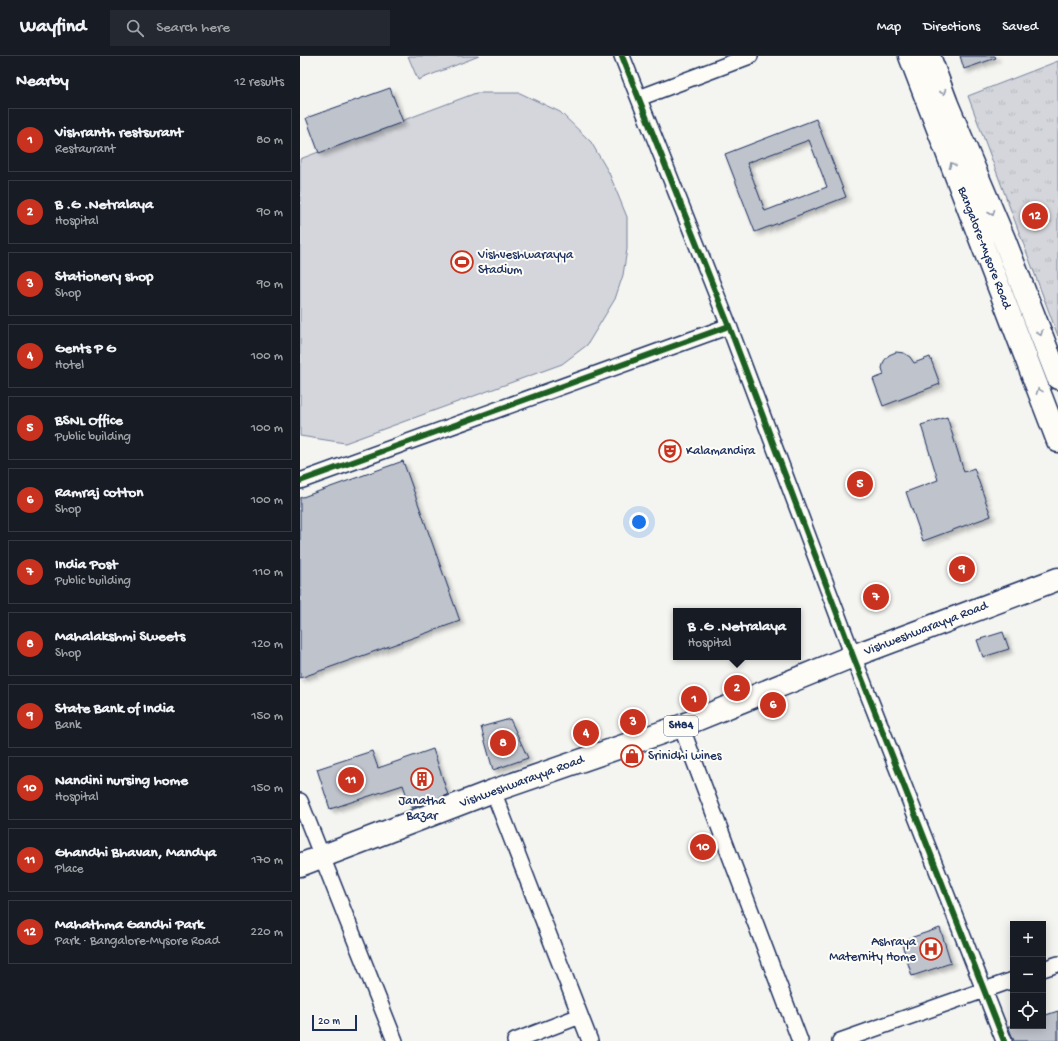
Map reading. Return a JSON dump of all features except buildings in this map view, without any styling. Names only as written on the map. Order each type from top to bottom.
[{"type":"main road","name":"Bangalore-Mysore Road","points":[[910,56],[1058,441]]},
{"type":"main road","name":"Bangalore-Mysore Road","points":[[929,56],[947,104],[1004,239],[1058,378]]},
{"type":"main road","name":"Vishweshwarayya Road","points":[[300,865],[493,791],[681,726],[853,656],[1058,579]]},
{"type":"street","points":[[622,56],[729,326],[853,656],[1004,1041]]},
{"type":"street","points":[[639,98],[750,56]]},
{"type":"street","points":[[300,481],[729,326]]},
{"type":"street","points":[[681,726],[800,1041]]},
{"type":"street","points":[[493,791],[590,1041]]},
{"type":"street","points":[[300,801],[395,1041]]},
{"type":"street","points":[[1046,968],[1058,964]]},
{"type":"street","points":[[840,1041],[1010,981]]},
{"type":"street","points":[[515,1041],[580,1016]]},
{"type":"green space","points":[[408,56],[479,56],[418,80]]},
{"type":"green space","points":[[1058,61],[1058,336],[968,96]]},
{"type":"green space","name":"Vishveshwarayya Stadium","points":[[476,93],[520,93],[560,112],[591,142],[609,173],[627,217],[627,249],[623,275],[615,299],[587,345],[562,364],[345,443],[300,436],[300,159]]},
{"type":"cycle path","points":[[622,56],[729,326],[853,656],[1004,1041]]},
{"type":"cycle path","points":[[300,481],[729,326]]},
{"type":"place","name":"Mahathma Gandhi Park","points":[[1035,216]]},
{"type":"place","name":"Vishveshwarayya Stadium","points":[[462,262]]},
{"type":"place","name":"Kalamandira","points":[[670,451]]},
{"type":"place","name":"BSNL Office","points":[[860,484]]},
{"type":"place","name":"State Bank of India","points":[[962,569]]},
{"type":"place","name":"India Post","points":[[876,597]]},
{"type":"place","name":"B .G .Netralaya","points":[[737,688]]},
{"type":"place","name":"Vishranth restsurant","points":[[694,699]]},
{"type":"place","name":"Ramraj cotton","points":[[773,705]]},
{"type":"place","name":"Stationery shop","points":[[633,722]]},
{"type":"place","name":"Gents P G","points":[[586,733]]},
{"type":"place","name":"Mahalakshmi Sweets","points":[[503,743]]},
{"type":"place","name":"Srinidhi wines","points":[[632,756]]},
{"type":"place","name":"Janatha Bazar","points":[[422,779]]},
{"type":"place","name":"Ghandhi Bhavan, Mandya","points":[[351,780]]},
{"type":"place","name":"Nandini nursing home","points":[[703,847]]},
{"type":"place","name":"Ashraya Maternity Home","points":[[931,949]]}]
